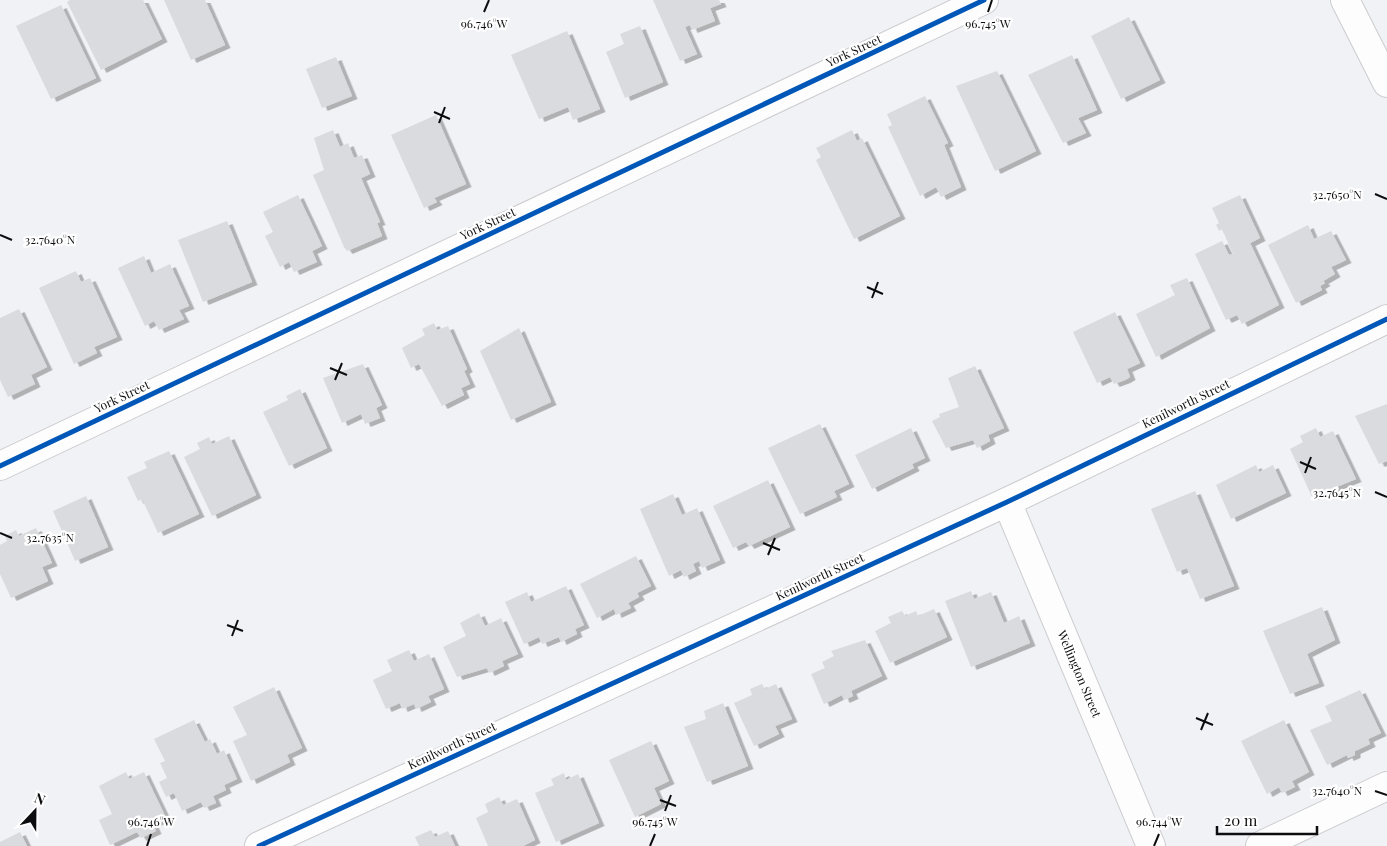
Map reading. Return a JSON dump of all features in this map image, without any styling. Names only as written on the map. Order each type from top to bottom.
[{"type":"street","name":"York Street","points":[[0,466],[984,0]]},
{"type":"street","points":[[1351,2],[1387,83]]},
{"type":"street","name":"Kenilworth Street","points":[[259,846],[1007,502],[1387,319]]},
{"type":"street","name":"Wellington Street","points":[[1007,502],[1151,846]]},
{"type":"street","points":[[1260,846],[1387,786]]},
{"type":"building","points":[[70,0],[143,0],[162,39],[101,70],[67,2]]},
{"type":"building","points":[[164,0],[205,0],[225,45],[191,60]]},
{"type":"building","points":[[653,0],[719,0],[721,4],[710,8],[715,21],[692,30],[690,25],[685,27],[697,54],[680,61]]},
{"type":"building","points":[[61,5],[96,78],[51,99],[16,26]]},
{"type":"building","points":[[1129,17],[1160,80],[1121,99],[1091,36]]},
{"type":"building","points":[[640,26],[663,82],[625,98],[606,52],[624,44],[620,34]]},
{"type":"building","points":[[567,31],[600,109],[573,120],[568,107],[539,119],[511,55]]},
{"type":"building","points":[[1072,55],[1097,110],[1078,118],[1086,133],[1063,143],[1028,75]]},
{"type":"building","points":[[336,57],[352,96],[322,108],[306,69]]},
{"type":"building","points":[[997,71],[1036,151],[995,171],[956,86]]},
{"type":"building","points":[[925,96],[948,143],[944,145],[961,187],[941,197],[936,187],[920,196],[888,127],[892,125],[887,114]]},
{"type":"building","points":[[436,115],[466,184],[434,198],[437,202],[424,208],[391,135]]},
{"type":"building","points":[[333,130],[340,147],[348,143],[354,158],[362,155],[370,174],[361,178],[380,222],[377,223],[382,236],[347,251],[313,175],[324,170],[314,138]]},
{"type":"building","points":[[852,130],[857,141],[862,138],[900,216],[854,239],[816,160],[821,157],[816,148]]},
{"type":"building","points":[[298,195],[322,246],[312,251],[317,262],[294,272],[289,262],[280,267],[265,236],[273,232],[263,212]]},
{"type":"building","points":[[1240,195],[1260,238],[1250,243],[1279,305],[1242,324],[1237,315],[1226,320],[1195,254],[1222,241],[1229,255],[1233,254],[1222,229],[1219,231],[1216,225],[1219,223],[1212,208]]},
{"type":"building","points":[[227,221],[252,282],[203,302],[178,240]]},
{"type":"building","points":[[1308,225],[1314,239],[1331,231],[1346,260],[1331,267],[1335,274],[1323,281],[1325,283],[1320,286],[1322,290],[1296,303],[1268,245]]},
{"type":"building","points":[[144,256],[151,273],[170,264],[189,306],[179,310],[184,319],[159,330],[154,321],[145,326],[118,268]]},
{"type":"building","points":[[76,271],[81,282],[90,278],[117,337],[94,347],[97,353],[74,364],[39,288]]},
{"type":"building","points":[[1187,278],[1210,328],[1156,357],[1136,314],[1175,295],[1170,285]]},
{"type":"building","points":[[19,309],[47,367],[31,375],[35,384],[8,397],[0,380],[0,318]]},
{"type":"building","points":[[1115,312],[1140,363],[1127,369],[1130,377],[1125,380],[1114,384],[1110,377],[1097,383],[1073,332]]},
{"type":"building","points":[[434,323],[437,330],[448,326],[467,369],[464,371],[470,384],[461,388],[464,395],[442,406],[419,364],[411,368],[402,348],[425,335],[422,329]]},
{"type":"building","points":[[519,328],[551,402],[511,420],[480,351]]},
{"type":"building","points":[[363,364],[382,405],[376,408],[380,418],[365,424],[361,414],[342,423],[323,378]]},
{"type":"building","points":[[975,366],[1004,428],[988,435],[990,441],[977,448],[973,440],[946,448],[932,421],[940,417],[939,414],[959,407],[948,378]]},
{"type":"building","points":[[300,389],[327,448],[289,466],[263,412],[288,400],[286,396]]},
{"type":"building","points":[[1387,404],[1387,461],[1379,464],[1355,416]]},
{"type":"building","points":[[820,424],[849,484],[834,491],[837,497],[800,514],[768,448]]},
{"type":"building","points":[[911,428],[925,458],[912,464],[914,468],[872,489],[855,455]]},
{"type":"building","points":[[1316,428],[1320,437],[1333,431],[1356,479],[1312,497],[1290,449],[1303,442],[1300,436]]},
{"type":"building","points":[[229,436],[256,495],[212,516],[184,457],[200,449],[197,443],[209,437],[212,444]]},
{"type":"building","points":[[169,451],[199,514],[158,533],[142,499],[138,501],[127,477],[147,468],[144,462]]},
{"type":"building","points":[[1256,465],[1259,472],[1273,465],[1286,493],[1231,519],[1216,485]]},
{"type":"building","points":[[768,480],[790,527],[749,546],[746,542],[733,548],[713,506]]},
{"type":"building","points":[[1195,491],[1234,586],[1200,599],[1187,568],[1177,572],[1151,509]]},
{"type":"building","points":[[673,494],[682,515],[697,508],[720,560],[702,568],[699,561],[693,564],[696,571],[684,577],[681,570],[669,576],[640,509]]},
{"type":"building","points":[[86,496],[108,547],[75,561],[53,511]]},
{"type":"building","points":[[36,528],[52,563],[42,567],[48,581],[11,598],[0,574],[0,545],[7,541],[5,536],[16,530],[19,536]]},
{"type":"building","points":[[636,556],[651,586],[637,593],[639,597],[628,603],[631,608],[616,615],[614,609],[597,618],[580,584]]},
{"type":"building","points":[[566,586],[584,625],[575,629],[577,634],[561,642],[559,637],[542,644],[539,637],[524,644],[505,602],[527,592],[531,602]]},
{"type":"building","points":[[971,591],[974,599],[991,592],[1004,623],[1019,616],[1030,643],[971,667],[945,601]]},
{"type":"building","points":[[1322,607],[1335,640],[1307,654],[1319,683],[1290,694],[1263,631]]},
{"type":"building","points":[[934,609],[947,637],[890,663],[875,631],[891,623],[888,617],[902,611],[905,616],[916,611],[918,616]]},
{"type":"building","points":[[479,613],[485,626],[501,618],[518,654],[502,661],[504,666],[489,673],[487,668],[457,677],[443,647],[466,636],[460,623]]},
{"type":"building","points":[[865,640],[882,676],[851,691],[853,696],[844,700],[842,695],[824,704],[811,674],[825,668],[822,662],[834,656],[831,651]]},
{"type":"building","points":[[409,650],[414,661],[429,654],[444,689],[428,696],[431,702],[416,709],[414,704],[402,709],[400,703],[386,709],[373,680],[392,671],[387,660]]},
{"type":"building","points":[[762,684],[765,689],[776,684],[792,719],[775,726],[779,734],[754,746],[734,703],[752,695],[750,689]]},
{"type":"building","points":[[274,687],[302,748],[287,755],[290,762],[251,781],[233,741],[247,735],[233,707]]},
{"type":"building","points":[[1360,690],[1381,733],[1368,739],[1370,744],[1355,751],[1355,755],[1348,758],[1347,755],[1327,765],[1310,730],[1332,721],[1325,706]]},
{"type":"building","points":[[723,703],[748,766],[707,782],[684,727],[706,719],[704,711]]},
{"type":"building","points":[[194,720],[205,742],[210,739],[217,754],[224,750],[237,779],[224,785],[226,790],[213,796],[216,803],[204,808],[201,802],[182,811],[174,793],[166,797],[159,782],[167,778],[160,763],[165,761],[154,739]]},
{"type":"building","points":[[1284,720],[1309,772],[1292,781],[1295,787],[1282,793],[1279,787],[1267,794],[1241,741]]},
{"type":"building","points":[[651,741],[669,781],[654,788],[661,804],[635,817],[609,760]]},
{"type":"building","points":[[126,772],[129,779],[144,772],[166,818],[153,824],[156,831],[141,838],[137,832],[110,845],[99,820],[112,814],[99,786]]},
{"type":"building","points":[[564,773],[566,780],[578,774],[599,823],[556,842],[535,793],[554,785],[551,779]]},
{"type":"building","points":[[499,797],[503,805],[517,799],[535,840],[523,846],[488,846],[476,818],[488,812],[485,804]]},
{"type":"building","points":[[431,830],[435,837],[448,831],[455,846],[419,846],[415,837]]},
{"type":"building","points":[[20,832],[27,846],[0,846],[0,842]]},
{"type":"cycle path","points":[[0,466],[984,0]]},
{"type":"cycle path","points":[[259,846],[1007,502],[1387,319]]}]
